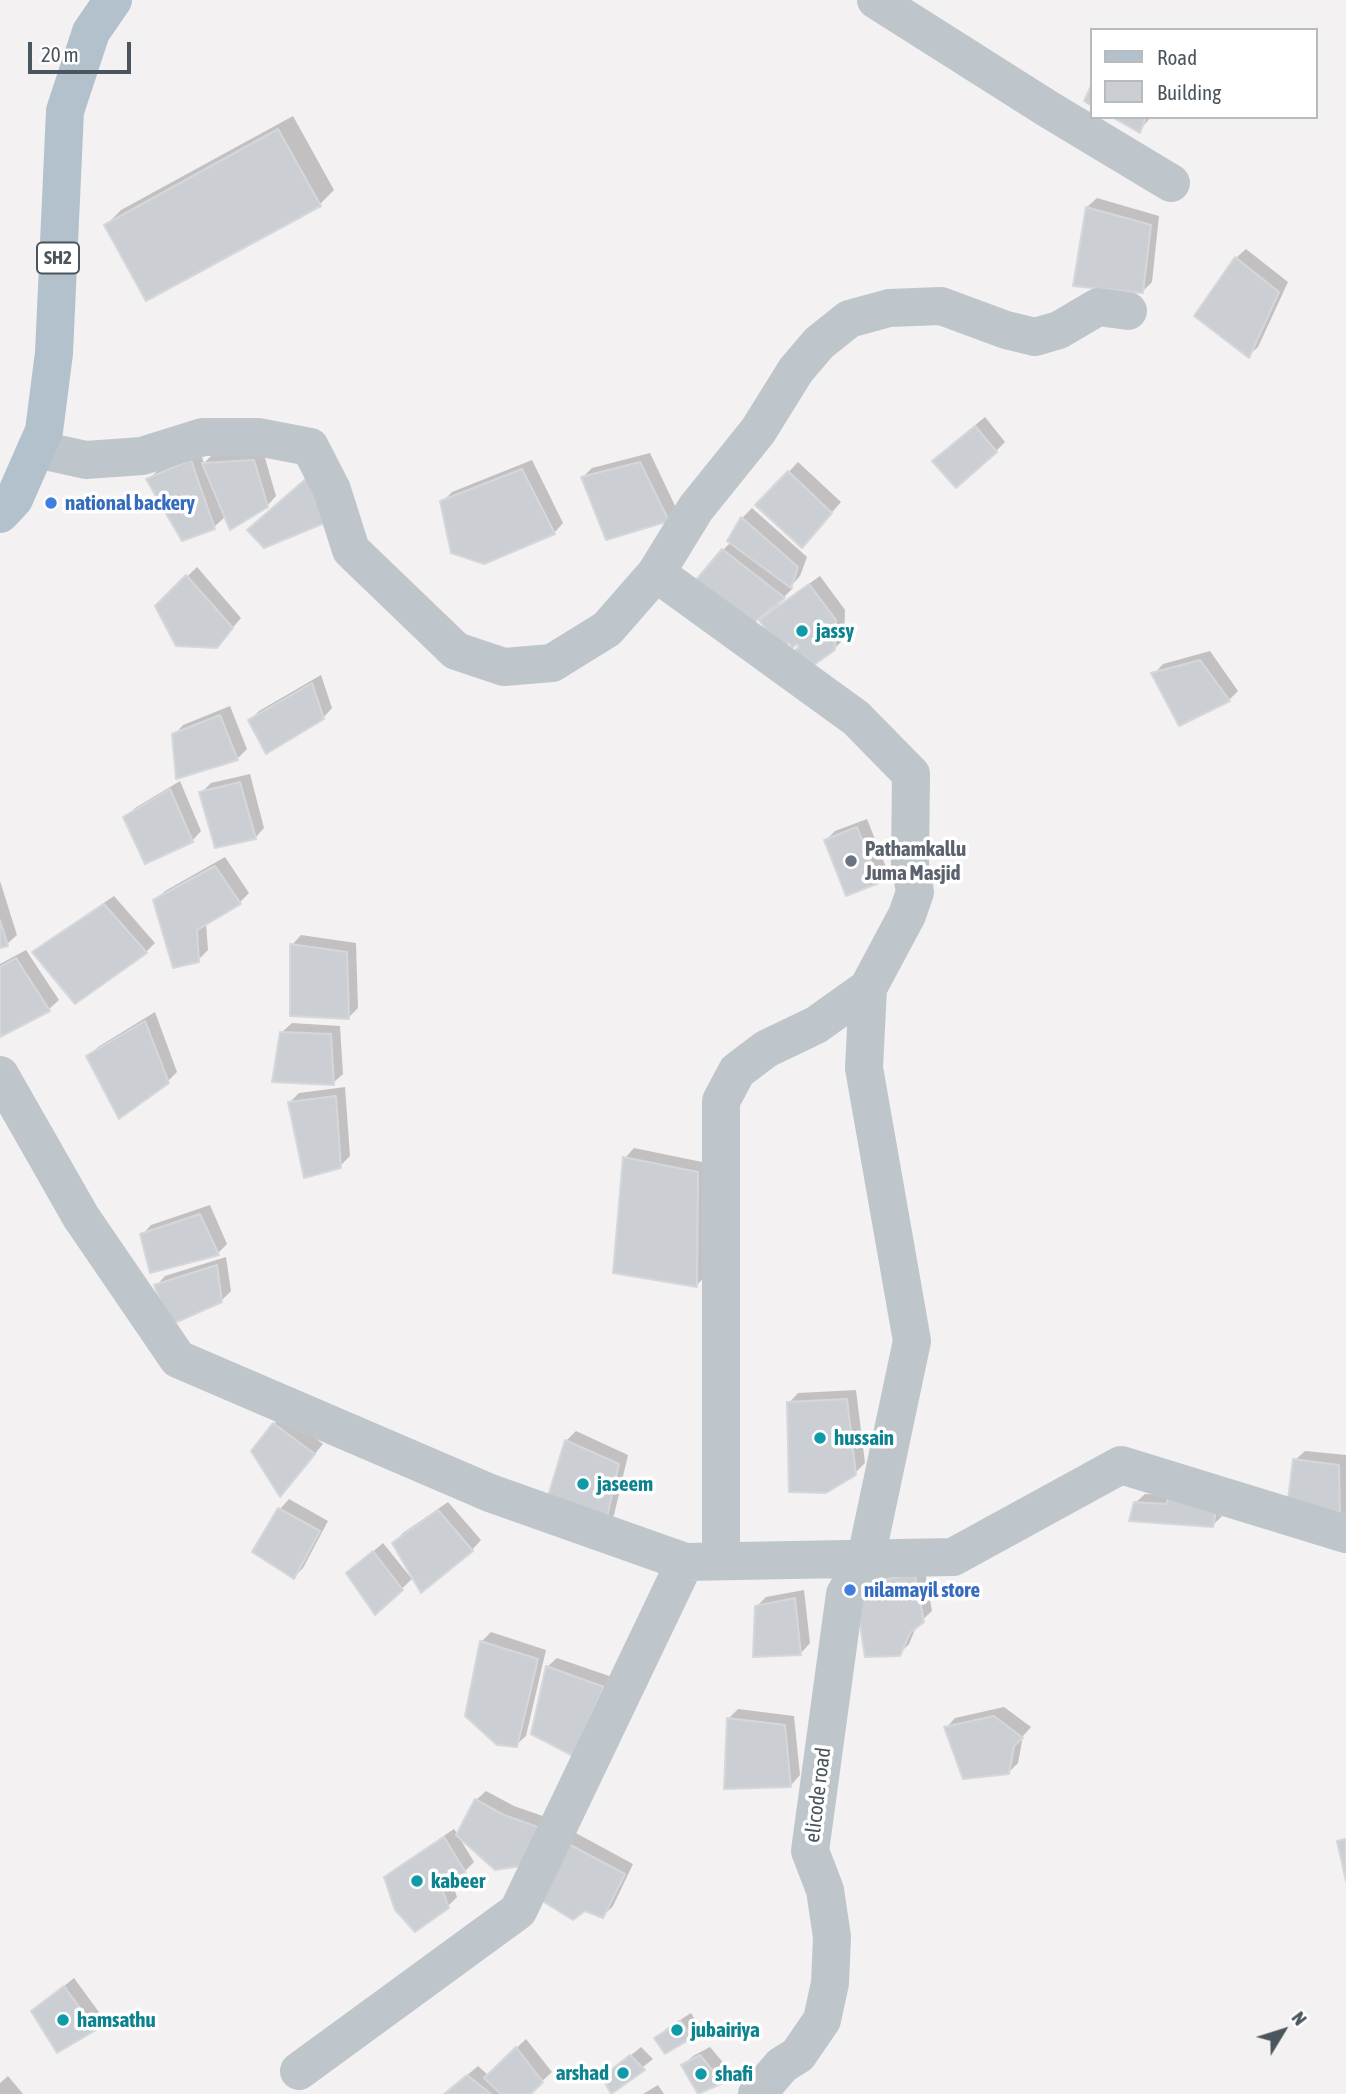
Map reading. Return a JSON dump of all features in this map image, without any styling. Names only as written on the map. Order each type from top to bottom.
[{"type":"main road","name":"SH2","points":[[0,514],[14,499],[44,431],[54,353],[65,111],[91,32],[113,0]]},
{"type":"street","points":[[876,0],[1171,183]]},
{"type":"street","points":[[36,449],[86,460],[142,456],[203,437],[258,437],[310,447],[332,490],[351,550],[456,651],[504,667],[552,663],[607,629],[656,573],[696,508],[758,431],[796,370],[819,343],[849,319],[889,309],[940,306],[1006,330],[1035,337],[1059,330],[1098,307],[1128,311]]},
{"type":"street","points":[[299,2071],[518,1911],[703,1562],[722,1101],[737,1072],[766,1049],[816,1025],[869,988],[907,915],[915,892],[910,864],[911,774],[856,718],[656,573]]},
{"type":"street","name":"elicode road","points":[[757,2094],[782,2065],[798,2055],[812,2036],[822,2020],[830,1983],[831,1925],[825,1890],[810,1852],[845,1594],[866,1558],[912,1341],[864,1068],[869,988]]},
{"type":"street","points":[[0,1075],[81,1217],[178,1359],[490,1493],[703,1562],[953,1557],[1121,1465],[1346,1534]]},
{"type":"building","points":[[1090,88],[1090,105],[1084,101]]},
{"type":"building","points":[[1116,119],[1145,119],[1140,133]]},
{"type":"building","points":[[278,129],[321,206],[146,301],[104,225]]},
{"type":"building","points":[[1086,207],[1151,225],[1143,293],[1073,286]]},
{"type":"building","points":[[1235,257],[1279,292],[1249,358],[1194,316]]},
{"type":"building","points":[[975,426],[997,452],[956,488],[932,461]]},
{"type":"building","points":[[191,460],[215,529],[182,541],[146,479]]},
{"type":"building","points":[[254,460],[268,507],[230,530],[202,463]]},
{"type":"building","points":[[640,462],[669,521],[606,540],[581,477]]},
{"type":"building","points":[[522,469],[555,534],[484,564],[451,553],[440,501]]},
{"type":"building","points":[[788,471],[832,513],[802,548],[755,505]]},
{"type":"building","points":[[308,477],[327,522],[264,548],[247,530]]},
{"type":"building","points":[[741,517],[798,567],[791,588],[727,541]]},
{"type":"building","points":[[722,549],[785,598],[753,623],[696,580]]},
{"type":"building","points":[[186,575],[233,628],[217,648],[176,646],[155,606]]},
{"type":"building","name":"jassy","points":[[809,584],[836,620],[835,650],[801,674],[789,655],[799,647],[797,644],[792,648],[789,643],[780,648],[759,620]]},
{"type":"building","points":[[1200,660],[1230,701],[1179,726],[1151,673]]},
{"type":"building","points":[[312,683],[324,719],[266,754],[248,720]]},
{"type":"building","points":[[220,715],[238,760],[176,779],[172,734]]},
{"type":"building","points":[[240,782],[256,839],[215,848],[199,792]]},
{"type":"building","points":[[170,789],[193,842],[145,864],[123,817]]},
{"type":"building","name":"Pathamkallu Juma Masjid","points":[[857,827],[879,883],[846,896],[824,840]]},
{"type":"building","points":[[215,866],[241,904],[197,930],[199,962],[173,968],[153,900]]},
{"type":"building","points":[[104,904],[147,953],[75,1004],[32,952]]},
{"type":"building","points":[[0,920],[8,946],[0,948]]},
{"type":"building","points":[[290,944],[347,952],[349,1019],[290,1016]]},
{"type":"building","points":[[16,958],[50,1011],[0,1037],[0,967]]},
{"type":"building","points":[[145,1021],[169,1083],[119,1119],[86,1056]]},
{"type":"building","points":[[280,1032],[331,1034],[334,1085],[272,1082]]},
{"type":"building","points":[[336,1096],[341,1168],[304,1178],[288,1102]]},
{"type":"building","points":[[623,1157],[698,1172],[697,1287],[613,1273]]},
{"type":"building","points":[[200,1214],[219,1255],[150,1273],[140,1234]]},
{"type":"building","points":[[217,1265],[222,1302],[170,1325],[154,1285]]},
{"type":"building","name":"hussain","points":[[847,1399],[856,1475],[826,1493],[789,1492],[787,1402]]},
{"type":"building","points":[[273,1423],[315,1454],[280,1497],[251,1451]]},
{"type":"building","name":"jaseem","points":[[565,1440],[619,1464],[605,1526],[546,1503]]},
{"type":"building","points":[[1293,1459],[1339,1465],[1340,1524],[1287,1508]]},
{"type":"building","points":[[1173,1488],[1219,1495],[1213,1527],[1129,1521],[1134,1502],[1166,1504]]},
{"type":"building","points":[[278,1508],[320,1531],[294,1579],[252,1552]]},
{"type":"building","points":[[438,1510],[473,1551],[421,1593],[392,1543]]},
{"type":"building","points":[[373,1551],[403,1590],[375,1615],[346,1573]]},
{"type":"building","points":[[915,1574],[924,1622],[910,1633],[900,1656],[865,1657],[854,1585]]},
{"type":"building","points":[[795,1598],[801,1655],[753,1657],[755,1606]]},
{"type":"building","points":[[480,1641],[538,1659],[517,1747],[497,1745],[465,1716]]},
{"type":"building","points":[[546,1666],[604,1687],[573,1756],[531,1734]]},
{"type":"building","points":[[994,1716],[1023,1738],[1014,1746],[1009,1774],[963,1779],[944,1727]]},
{"type":"building","points":[[727,1718],[785,1725],[791,1787],[724,1789]]},
{"type":"building","points":[[475,1799],[504,1815],[549,1831],[521,1866],[495,1870],[456,1835]]},
{"type":"building","name":"kabeer","points":[[444,1837],[466,1873],[441,1886],[449,1908],[415,1932],[395,1910],[384,1877]]},
{"type":"building","points":[[1346,1839],[1346,1881],[1337,1841]]},
{"type":"building","points":[[563,1841],[625,1874],[603,1918],[585,1911],[573,1920],[534,1896]]},
{"type":"building","name":"hamsathu","points":[[64,1986],[96,2030],[57,2053],[31,2011]]},
{"type":"building","name":"jubairiya","points":[[681,2021],[692,2038],[665,2054],[654,2038]]},
{"type":"building","points":[[516,2047],[543,2082],[531,2094],[501,2094],[484,2078]]},
{"type":"building","name":"arshad","points":[[630,2055],[645,2070],[611,2094],[602,2077]]},
{"type":"building","name":"shafi","points":[[700,2055],[723,2083],[698,2094],[681,2065]]},
{"type":"building","points":[[467,2075],[491,2094],[444,2094]]},
{"type":"place","name":"national backery","points":[[51,503]]},
{"type":"place","name":"jassy","points":[[802,631]]},
{"type":"place","name":"Pathamkallu Juma Masjid","points":[[851,861]]},
{"type":"place","name":"hussain","points":[[820,1438]]},
{"type":"place","name":"jaseem","points":[[583,1484]]},
{"type":"place","name":"nilamayil store","points":[[850,1590]]},
{"type":"place","name":"kabeer","points":[[417,1881]]},
{"type":"place","name":"hamsathu","points":[[63,2020]]},
{"type":"place","name":"jubairiya","points":[[677,2030]]},
{"type":"place","name":"arshad","points":[[623,2073]]},
{"type":"place","name":"shafi","points":[[701,2074]]}]
